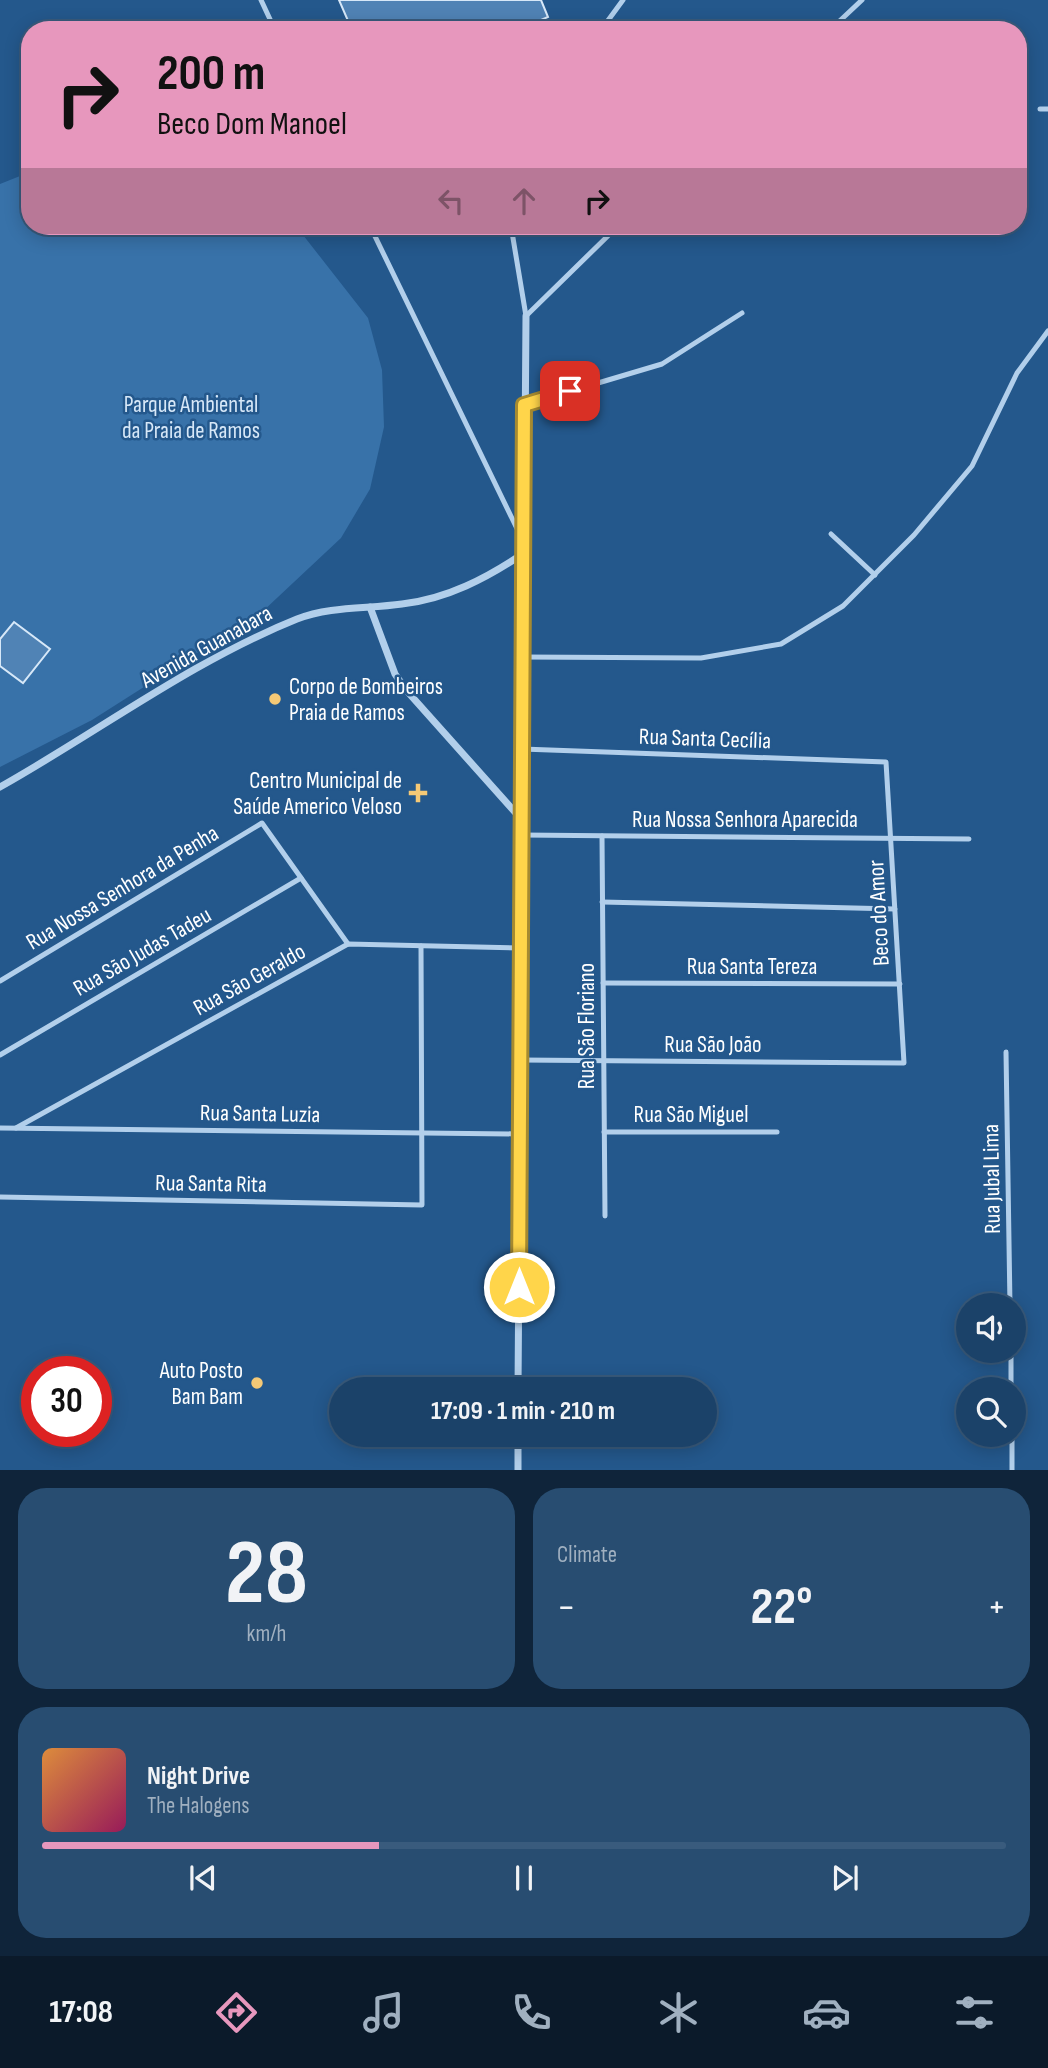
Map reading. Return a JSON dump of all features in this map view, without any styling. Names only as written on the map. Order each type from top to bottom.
[{"type":"street","points":[[518,1377],[526,316]]},
{"type":"street","name":"Avenida Guanabara","points":[[0,787],[241,644],[300,618],[331,610],[404,604],[449,592],[497,571],[524,548]]},
{"type":"street","points":[[370,607],[395,674],[406,690],[522,820]]},
{"type":"street","points":[[518,1447],[518,1469]]},
{"type":"lane","points":[[261,0],[271,21]]},
{"type":"lane","points":[[608,21],[623,0]]},
{"type":"lane","points":[[840,21],[862,0]]},
{"type":"lane","points":[[1040,108],[1048,109]]},
{"type":"lane","points":[[374,235],[524,548]]},
{"type":"lane","points":[[512,235],[526,316]]},
{"type":"lane","points":[[526,316],[609,235]]},
{"type":"lane","points":[[524,405],[662,364],[742,313]]},
{"type":"lane","points":[[523,657],[701,658],[781,644],[843,606],[914,535],[972,466],[1017,373],[1048,331]]},
{"type":"lane","points":[[831,534],[875,575]]},
{"type":"lane","name":"Rua Santa Cecília","points":[[522,749],[886,762]]},
{"type":"lane","name":"Beco do Amor","points":[[886,762],[904,1063]]},
{"type":"lane","name":"Rua Nossa Senhora da Penha","points":[[0,981],[262,823],[301,878]]},
{"type":"lane","name":"Rua Nossa Senhora Aparecida","points":[[522,835],[969,839]]},
{"type":"lane","name":"Rua São Floriano","points":[[602,836],[605,1216]]},
{"type":"lane","points":[[301,878],[348,944],[521,948]]},
{"type":"lane","name":"Rua São Judas Tadeu","points":[[0,1055],[301,878]]},
{"type":"lane","points":[[602,902],[895,909]]},
{"type":"lane","name":"Rua São Geraldo","points":[[16,1128],[348,944]]},
{"type":"lane","points":[[422,946],[422,1133]]},
{"type":"lane","name":"Rua Santa Tereza","points":[[603,983],[900,984]]},
{"type":"lane","name":"Rua Jubal Lima","points":[[1006,1052],[1010,1293]]},
{"type":"lane","name":"Rua São João","points":[[521,1060],[904,1063]]},
{"type":"lane","name":"Rua Santa Luzia","points":[[0,1128],[520,1134]]},
{"type":"lane","name":"Rua São Miguel","points":[[604,1132],[777,1132]]},
{"type":"lane","name":"Rua Santa Rita","points":[[0,1197],[422,1205],[422,1133]]},
{"type":"lane","points":[[1012,1447],[1013,1469]]},
{"type":"green space","name":"Parque Ambiental da Praia de Ramos","points":[[21,176],[21,235],[303,235],[368,318],[382,370],[384,427],[370,489],[341,538],[262,612],[92,720],[0,767],[0,184]]},
{"type":"building","points":[[339,0],[541,0],[548,17],[539,21],[348,21]]},
{"type":"building","points":[[14,622],[50,649],[23,683],[0,666],[0,639]]},
{"type":"place","name":"Corpo de Bombeiros Praia de Ramos","points":[[275,699]]},
{"type":"place","name":"Centro Municipal de Saúde Americo Veloso","points":[[418,793]]},
{"type":"place","name":"Auto Posto Bam Bam","points":[[257,1383]]},
{"type":"route","points":[[519,1287],[524,405],[570,391]]}]
